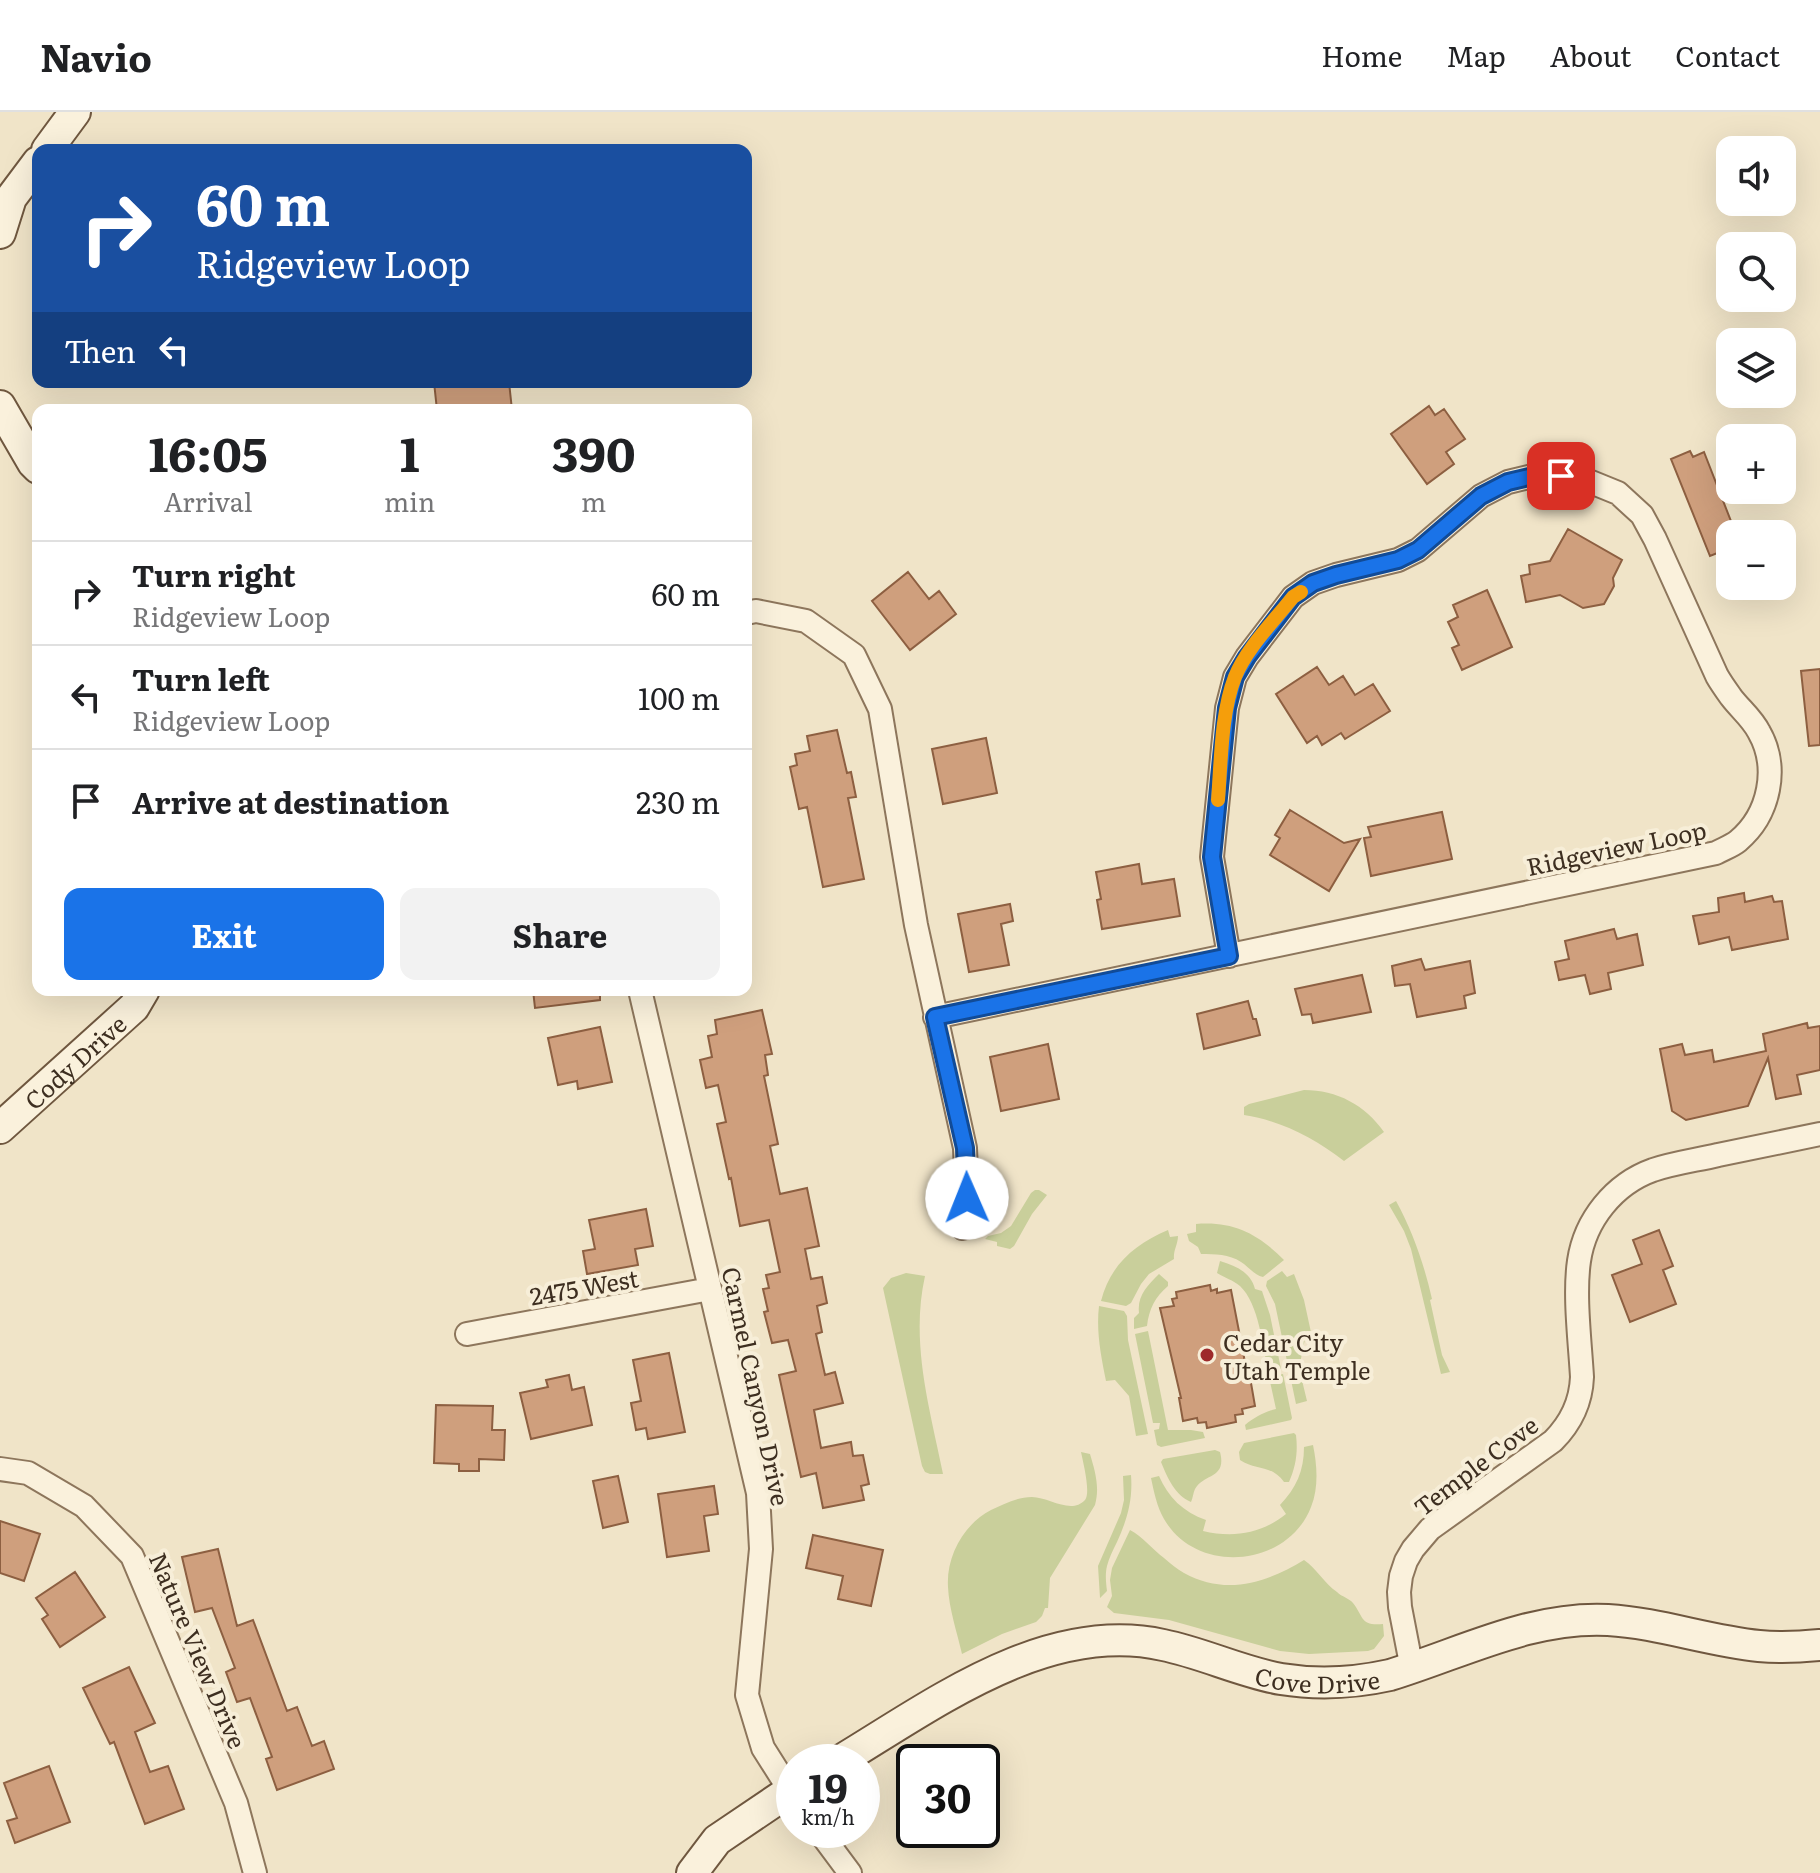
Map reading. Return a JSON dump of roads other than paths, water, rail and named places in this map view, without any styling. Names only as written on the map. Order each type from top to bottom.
[{"type":"main road","points":[[51,144],[75,112]]},
{"type":"main road","points":[[0,233],[11,198],[32,170]]},
{"type":"main road","points":[[0,406],[32,461]]},
{"type":"main road","name":"Cody Drive","points":[[0,1128],[134,1007],[140,996]]},
{"type":"main road","name":"Cove Drive","points":[[868,1744],[983,1676],[1032,1656],[1112,1641],[1161,1644],[1278,1678],[1329,1683],[1370,1680],[1412,1669],[1516,1631],[1583,1620],[1651,1625],[1758,1646],[1820,1645]]},
{"type":"main road","points":[[692,1873],[717,1840],[776,1802]]},
{"type":"street","name":"Ridgeview Loop","points":[[935,1017],[1229,956],[1716,853],[1738,841],[1753,824],[1771,784],[1766,749],[1759,731],[1717,676],[1642,515],[1618,493],[1586,480],[1561,476],[1533,476],[1508,482],[1481,496],[1418,550],[1398,560],[1313,583],[1293,597],[1235,677],[1227,708],[1212,857],[1229,956]]},
{"type":"street","points":[[752,612],[806,621],[854,655],[880,709],[916,925],[965,1148],[967,1198],[963,1228]]},
{"type":"street","name":"Carmel Canyon Drive","points":[[641,996],[758,1493],[761,1549],[747,1695],[763,1748],[776,1768]]},
{"type":"street","name":"Temple Cove","points":[[1412,1669],[1399,1592],[1401,1576],[1413,1549],[1430,1529],[1553,1441],[1574,1413],[1582,1377],[1579,1261],[1583,1243],[1600,1210],[1623,1186],[1650,1171],[1820,1134]]},
{"type":"street","name":"2475 West","points":[[467,1334],[710,1289]]},
{"type":"street","name":"Nature View Drive","points":[[0,1469],[28,1473],[84,1506],[132,1556],[236,1803],[255,1873]]},
{"type":"street","points":[[831,1848],[850,1873]]},
{"type":"place","name":"Cedar City Utah Temple","points":[[1207,1355]]}]
